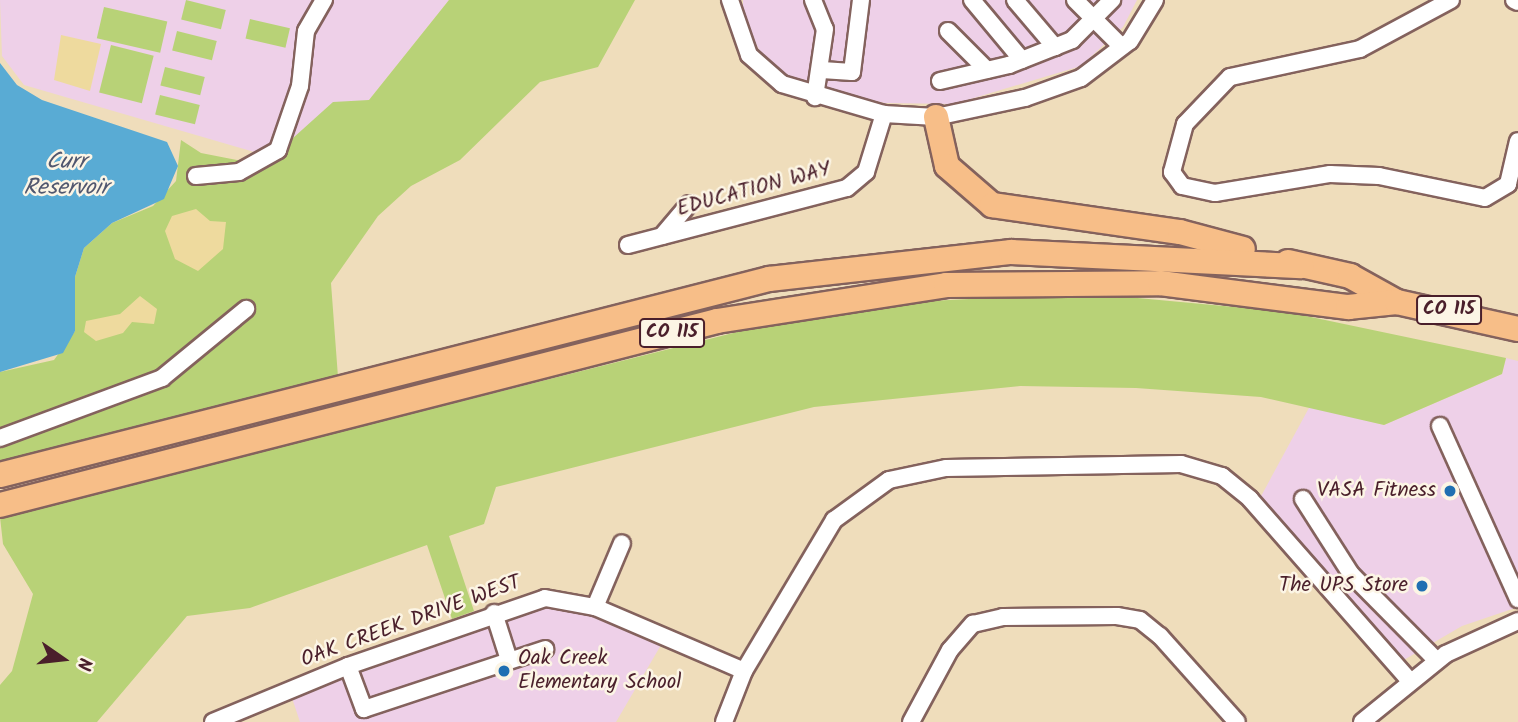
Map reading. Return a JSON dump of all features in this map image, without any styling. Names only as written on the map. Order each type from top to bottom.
[{"type":"highway","points":[[936,117],[947,166],[992,205],[1180,232],[1302,266]]},
{"type":"highway","name":"CO 115","points":[[0,475],[769,279],[1011,252],[1302,266],[1350,276],[1397,302],[1518,328]]},
{"type":"highway","name":"CO 115","points":[[0,505],[717,321],[851,296],[946,285],[1084,281],[1160,283],[1348,307],[1397,302]]},
{"type":"street","points":[[196,176],[239,173],[278,150],[300,86],[306,31],[324,0]]},
{"type":"street","points":[[730,0],[738,37],[762,71],[815,97],[884,114],[936,117],[1026,98],[1081,78],[1122,47],[1155,0]]},
{"type":"street","points":[[813,0],[825,29],[822,70],[815,97]]},
{"type":"street","points":[[822,70],[852,72],[861,0]]},
{"type":"street","points":[[972,0],[1021,60]]},
{"type":"street","points":[[1015,0],[1055,47]]},
{"type":"street","points":[[1075,0],[1122,47]]},
{"type":"street","points":[[940,82],[1021,60],[1055,47],[1096,20],[1112,0]]},
{"type":"street","points":[[1451,0],[1360,50],[1230,78],[1185,124],[1172,172],[1182,186],[1215,193],[1330,174],[1379,176],[1485,198],[1508,184],[1518,141]]},
{"type":"street","points":[[948,31],[987,70]]},
{"type":"street","name":"EDUCATION WAY","points":[[628,245],[859,182],[884,128],[884,114]]},
{"type":"street","points":[[662,236],[689,204]]},
{"type":"street","points":[[0,438],[162,378],[246,309]]},
{"type":"street","points":[[1440,426],[1518,599]]},
{"type":"street","points":[[724,722],[744,671],[820,536],[850,505],[889,480],[946,468],[1181,464],[1235,485],[1409,680]]},
{"type":"street","points":[[1303,499],[1351,574],[1436,660]]},
{"type":"street","points":[[595,607],[622,543]]},
{"type":"street","name":"OAK CREEK DRIVE WEST","points":[[213,722],[348,666],[494,612],[545,598],[595,607],[744,671]]},
{"type":"street","points":[[494,612],[509,660]]},
{"type":"street","points":[[911,722],[950,650],[973,624],[1003,618],[1140,620],[1237,722]]},
{"type":"street","points":[[1362,722],[1436,660],[1518,621]]},
{"type":"street","points":[[348,666],[364,709],[545,649]]},
{"type":"shaded area","points":[[0,0],[449,0],[369,100],[275,158],[24,85],[2,56]]},
{"type":"shaded area","points":[[743,0],[1137,0],[1123,27],[1081,66],[954,104],[885,103],[804,88],[763,58],[743,17]]},
{"type":"shaded area","points":[[1506,358],[1518,361],[1518,607],[1462,626],[1402,661],[1260,498],[1310,406],[1384,425],[1502,374]]},
{"type":"shaded area","name":"Oak Creek Elementary School","points":[[552,607],[585,613],[661,645],[616,722],[300,722],[292,698],[533,608]]},
{"type":"green space","points":[[186,0],[226,10],[221,29],[181,19]]},
{"type":"green space","points":[[449,0],[635,0],[598,67],[540,82],[460,160],[411,186],[378,216],[331,283],[338,377],[0,464],[0,372],[54,360],[75,331],[75,277],[84,248],[112,223],[153,206],[176,181],[181,140],[201,153],[263,165],[333,102],[369,100]]},
{"type":"green space","points":[[104,7],[167,22],[160,53],[97,38]]},
{"type":"green space","points":[[250,19],[290,28],[285,48],[246,38]]},
{"type":"green space","points":[[177,31],[217,41],[212,60],[172,50]]},
{"type":"green space","points":[[111,45],[154,56],[142,103],[99,93]]},
{"type":"green space","points":[[165,67],[205,77],[200,95],[160,85]]},
{"type":"green space","points":[[160,95],[200,105],[195,124],[155,114]]},
{"type":"green space","points":[[1084,293],[1287,312],[1506,358],[1502,374],[1384,425],[1261,397],[1136,388],[1020,386],[814,407],[496,487],[484,524],[449,536],[474,611],[452,619],[427,545],[250,608],[187,616],[97,722],[0,722],[0,685],[12,671],[33,594],[3,544],[0,517],[785,320],[910,302]]},
{"type":"sand","points":[[61,35],[101,44],[90,91],[54,80]]},
{"type":"sand","points":[[196,209],[210,221],[226,222],[223,249],[198,271],[175,259],[165,231],[172,216]]},
{"type":"sand","points":[[140,296],[157,309],[154,324],[132,322],[123,333],[96,341],[84,332],[86,321],[120,314]]},
{"type":"water","name":"Curr Reservoir","points":[[0,63],[17,85],[42,100],[167,142],[178,166],[164,199],[112,223],[84,248],[75,277],[75,331],[63,353],[0,372]]},
{"type":"place","name":"VASA Fitness","points":[[1450,491]]},
{"type":"place","name":"The UPS Store","points":[[1422,586]]},
{"type":"place","name":"Oak Creek Elementary School","points":[[504,671]]}]
